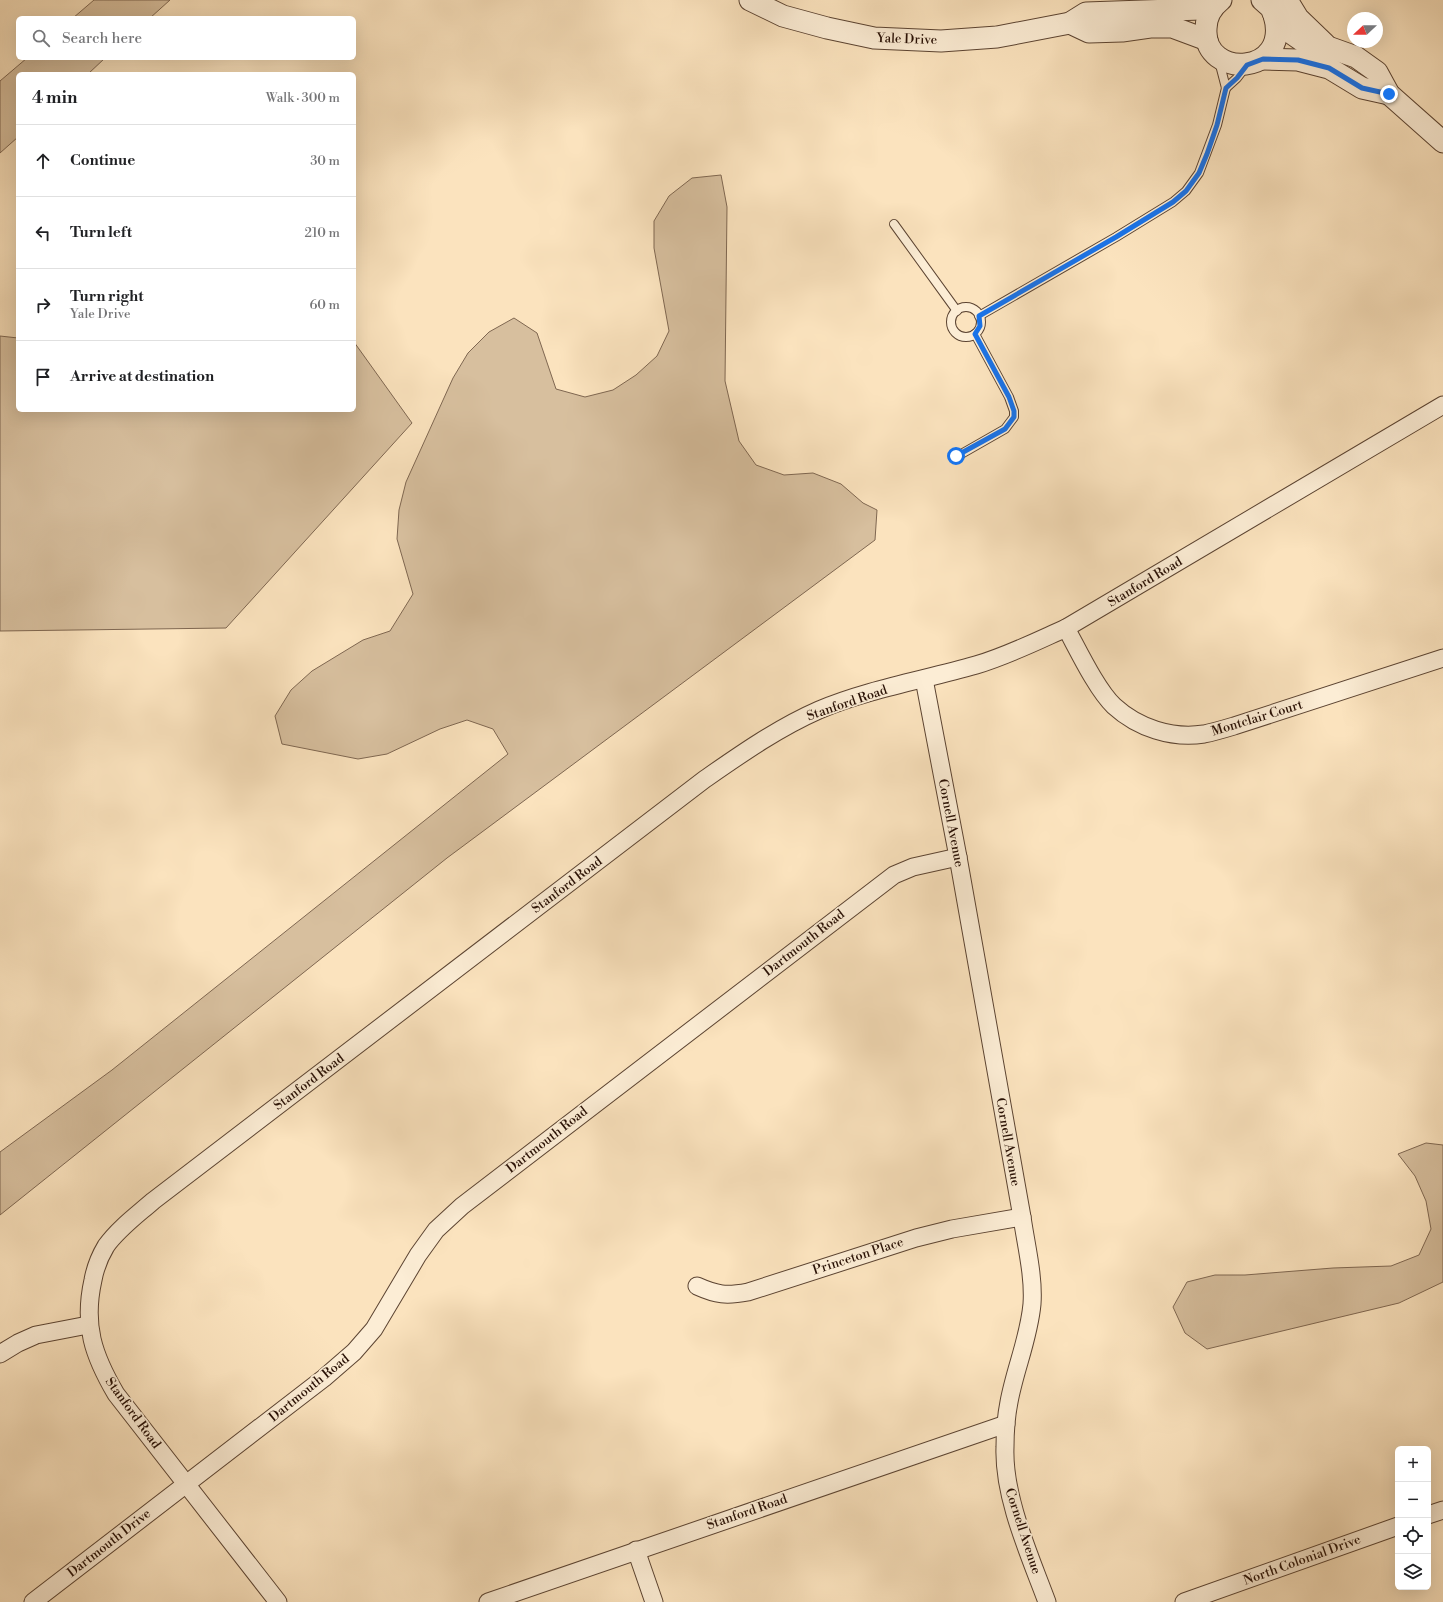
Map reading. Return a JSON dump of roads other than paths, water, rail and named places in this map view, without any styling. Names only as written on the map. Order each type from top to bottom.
[{"type":"street","name":"Yale Drive","points":[[750,0],[783,16],[827,28],[874,38],[941,41],[997,37],[1070,23],[1086,13],[1201,9],[1218,2]]},
{"type":"street","name":"Yale Drive","points":[[1212,48],[1205,31],[1206,21],[1210,12],[1218,2]]},
{"type":"street","points":[[1255,62],[1270,52],[1275,43],[1277,29],[1271,3],[1289,6],[1298,18],[1328,47],[1356,57],[1377,72],[1389,94],[1443,142]]},
{"type":"street","points":[[1070,23],[1089,32],[1122,31],[1150,27],[1172,27],[1212,48],[1226,62],[1236,65],[1255,62],[1298,60],[1329,68],[1362,88],[1389,94]]},
{"type":"street","name":"Stanford Road","points":[[278,1602],[116,1394],[105,1375],[95,1352],[88,1325],[90,1293],[95,1269],[106,1246],[125,1226],[153,1201],[698,784],[743,752],[779,730],[820,710],[859,696],[978,664],[1018,649],[1066,628],[1443,405]]},
{"type":"street","name":"Montclair Court","points":[[1066,628],[1099,686],[1114,706],[1138,723],[1160,732],[1180,735],[1203,734],[1234,726],[1443,658]]},
{"type":"street","name":"Cornell Avenue","points":[[924,678],[958,857],[1022,1217],[1030,1272],[1032,1304],[1027,1331],[1009,1402],[1004,1449],[1007,1480],[1018,1522],[1047,1602]]},
{"type":"street","name":"Dartmouth Road","points":[[186,1483],[324,1378],[354,1352],[374,1329],[418,1255],[436,1230],[462,1206],[894,875],[913,867],[958,857]]},
{"type":"street","name":"Princeton Place","points":[[697,1286],[713,1293],[732,1295],[748,1292],[916,1238],[952,1229],[1022,1217]]},
{"type":"street","points":[[0,1354],[18,1342],[36,1335],[88,1325]]},
{"type":"street","name":"Stanford Road","points":[[488,1602],[1006,1424]]},
{"type":"street","name":"Dartmouth Drive","points":[[33,1602],[186,1483]]},
{"type":"street","points":[[1431,1514],[1443,1510]]},
{"type":"street","name":"North Colonial Drive","points":[[1184,1602],[1395,1527]]},
{"type":"street","points":[[636,1550],[654,1602]]},
{"type":"lane","points":[[979,316],[1135,225],[1173,202],[1186,191],[1199,173],[1207,154],[1217,125],[1226,88],[1212,48]]},
{"type":"lane","points":[[1226,88],[1255,62]]},
{"type":"lane","points":[[894,224],[957,311]]},
{"type":"lane","points":[[963,307],[973,309],[979,316],[980,326],[975,334],[966,337],[961,336],[954,330],[951,321],[952,316],[963,307]]},
{"type":"lane","points":[[956,456],[1005,429],[1014,417],[1014,411],[1009,397],[975,334]]}]
